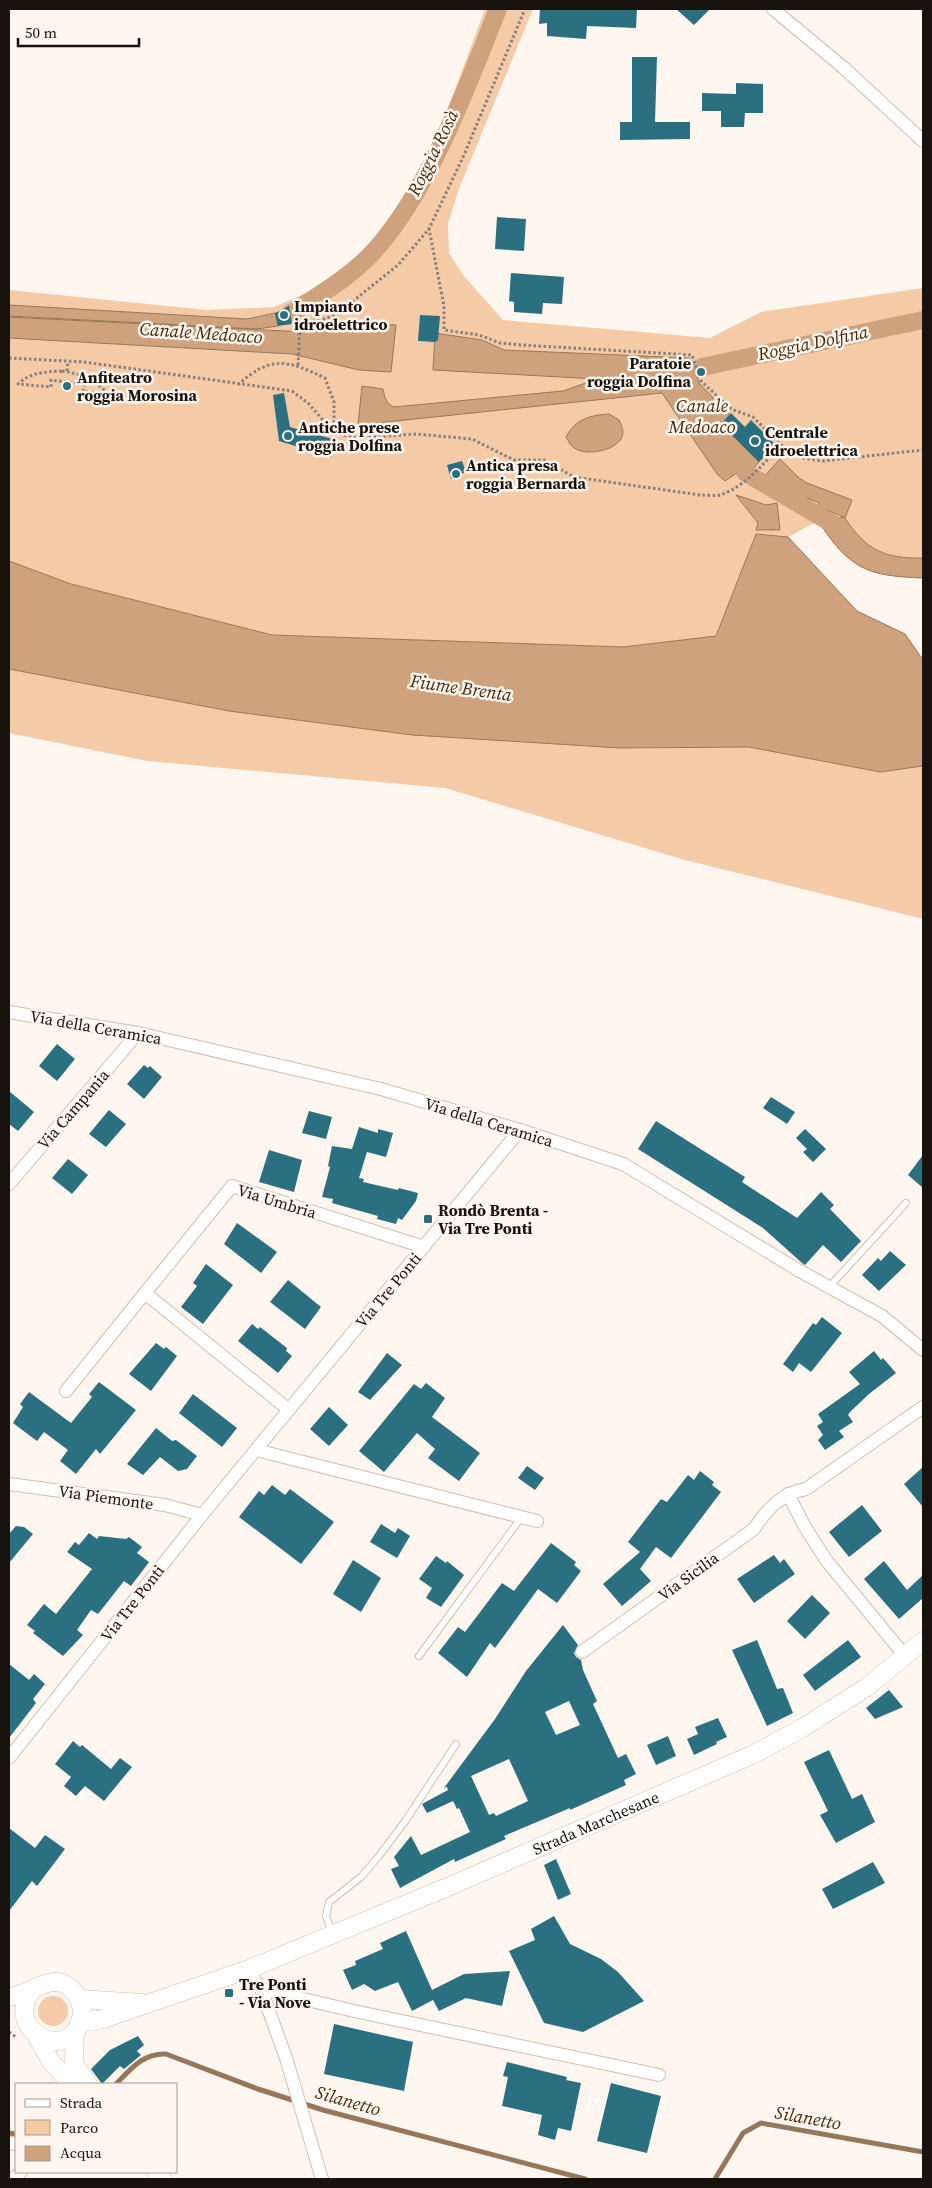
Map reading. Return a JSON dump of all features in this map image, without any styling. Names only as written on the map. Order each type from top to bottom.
[{"type":"main road","name":"Strada Marchesane","points":[[77,2027],[150,2004],[249,1969],[450,1886],[754,1754],[804,1727],[867,1687],[923,1641]]},
{"type":"main road","points":[[9,1997],[45,1983],[57,1983],[71,1989],[79,1999],[82,2010],[77,2027],[74,2064],[87,2083]]},
{"type":"main road","points":[[33,1989],[16,2018],[37,2037],[52,2063],[71,2083]]},
{"type":"main road","name":"Strada Marchesane","points":[[79,1999],[150,2004]]},
{"type":"main road","points":[[37,2037],[53,2041],[64,2039],[77,2027]]},
{"type":"street","points":[[773,9],[844,68],[923,142]]},
{"type":"street","name":"Via della Ceramica","points":[[9,1012],[138,1033],[381,1089],[520,1130],[623,1164],[798,1270],[882,1316],[923,1350]]},
{"type":"street","name":"Via Campania","points":[[9,1184],[138,1033]]},
{"type":"street","name":"Via Tre Ponti","points":[[9,1758],[202,1515],[520,1130]]},
{"type":"street","name":"Via Umbria","points":[[66,1391],[232,1186],[424,1247]]},
{"type":"street","points":[[145,1293],[289,1410]]},
{"type":"street","name":"Via Sicilia","points":[[582,1652],[754,1529],[767,1510],[788,1494],[806,1489],[923,1408]]},
{"type":"street","points":[[256,1450],[537,1521]]},
{"type":"street","name":"Via Piemonte","points":[[9,1484],[165,1505],[202,1515]]},
{"type":"street","points":[[788,1494],[805,1527],[826,1560],[905,1656]]},
{"type":"street","points":[[249,1969],[261,1989],[296,2090],[322,2179]]},
{"type":"street","points":[[261,1989],[354,2011],[659,2075]]},
{"type":"lane","points":[[830,1286],[906,1203]]},
{"type":"lane","points":[[419,1656],[521,1518]]},
{"type":"lane","points":[[332,1934],[326,1916],[329,1902],[361,1877],[379,1856],[406,1820],[456,1744]]},
{"type":"path","points":[[298,365],[300,325],[305,320],[322,320],[337,314],[398,265],[429,229],[464,155],[525,9]]},
{"type":"path","points":[[429,229],[444,306],[444,330],[479,335],[500,343],[692,355],[701,382],[732,409],[753,417],[782,445],[803,458],[822,461],[923,450]]},
{"type":"path","points":[[9,358],[68,361],[292,392],[308,403],[334,433],[356,438],[416,434],[472,439],[514,460],[544,460],[574,477],[700,496],[718,496],[731,490],[753,474],[782,445]]},
{"type":"path","points":[[67,372],[68,361]]},
{"type":"path","points":[[238,385],[252,372],[272,364],[298,365],[325,378],[334,402],[334,433]]},
{"type":"path","points":[[67,372],[88,377],[99,384],[109,395],[83,391],[84,384],[52,380],[51,388],[18,384],[25,377],[36,373],[67,372]]},
{"type":"green space","points":[[485,9],[533,9],[460,186],[448,223],[449,253],[463,275],[503,320],[710,338],[761,312],[923,288],[923,558],[898,557],[878,550],[869,545],[845,518],[818,521],[788,537],[756,534],[716,636],[623,647],[272,635],[71,584],[9,561],[9,290],[207,310],[274,307],[316,289],[366,249],[415,184],[451,100]]},
{"type":"green space","points":[[9,669],[229,711],[412,735],[620,748],[749,747],[880,772],[923,766],[923,919],[685,860],[445,788],[147,761],[9,733]]},
{"type":"green space","points":[[53,1996],[64,2000],[68,2011],[64,2022],[53,2026],[42,2022],[38,2011],[42,2000]]},
{"type":"water","points":[[9,305],[247,319],[275,313],[278,326],[257,329],[9,316]]},
{"type":"water","name":"Canale Medoaco","points":[[9,317],[305,332],[361,323],[396,325],[391,372],[359,370],[292,354],[9,338]]},
{"type":"water","name":"Canale Medoaco","points":[[435,333],[482,340],[504,350],[689,358],[694,364],[699,383],[730,415],[721,424],[759,462],[752,470],[741,470],[725,481],[717,474],[662,393],[358,425],[362,386],[383,389],[385,398],[394,407],[563,391],[597,379],[433,370]]},
{"type":"water","points":[[609,414],[619,420],[622,427],[622,437],[617,443],[612,447],[591,452],[578,450],[571,445],[566,437],[574,426],[584,419],[596,415]]},
{"type":"water","points":[[780,459],[799,478],[807,483],[852,500],[845,518],[869,545],[898,557],[923,558],[923,578],[873,572],[850,560],[829,537],[818,521],[844,517],[818,507],[819,503],[807,498],[783,501],[782,495],[762,479]]},
{"type":"water","points":[[736,495],[766,505],[777,503],[780,530],[756,530],[758,523]]},
{"type":"water","name":"Fiume Brenta","points":[[756,534],[788,537],[857,611],[905,634],[923,660],[923,766],[880,772],[749,747],[620,748],[412,735],[229,711],[9,669],[9,561],[71,584],[272,635],[623,647],[716,636]]},
{"type":"building","points":[[540,9],[637,9],[636,28],[587,26],[586,39],[547,36],[547,23],[539,24]]},
{"type":"building","points":[[676,9],[710,9],[694,25]]},
{"type":"building","points":[[632,57],[657,57],[655,122],[690,122],[690,139],[620,140],[620,122],[632,122]]},
{"type":"building","points":[[736,83],[763,84],[763,113],[745,113],[744,127],[721,127],[721,111],[702,111],[702,93],[736,94]]},
{"type":"building","points":[[497,217],[526,219],[524,251],[495,249]]},
{"type":"building","points":[[511,273],[564,277],[562,304],[543,303],[542,314],[514,312],[514,302],[509,301]]},
{"type":"building","name":"Impianto idroelettrico","points":[[289,306],[292,324],[278,326],[275,313]]},
{"type":"building","points":[[420,315],[440,316],[438,340],[435,342],[418,341]]},
{"type":"building","name":"Antiche prese roggia Dolfina","points":[[284,393],[290,427],[336,440],[331,457],[279,441],[273,395]]},
{"type":"building","name":"Centrale idroelettrica","points":[[731,413],[745,427],[751,420],[776,445],[759,462],[721,424]]},
{"type":"building","name":"Antica presa roggia Bernarda","points":[[462,461],[466,472],[451,479],[447,465]]},
{"type":"building","points":[[57,1044],[75,1059],[57,1081],[39,1066]]},
{"type":"building","points":[[144,1065],[148,1068],[150,1066],[162,1077],[144,1099],[127,1084]]},
{"type":"building","points":[[9,1091],[34,1112],[18,1131],[9,1124]]},
{"type":"building","points":[[771,1097],[795,1112],[787,1124],[763,1108]]},
{"type":"building","points":[[109,1110],[126,1124],[106,1147],[89,1134]]},
{"type":"building","points":[[309,1111],[332,1117],[326,1139],[302,1133]]},
{"type":"building","points":[[656,1121],[745,1177],[742,1182],[797,1218],[821,1192],[834,1205],[830,1209],[861,1241],[841,1262],[823,1245],[805,1265],[763,1228],[638,1149]]},
{"type":"building","points":[[359,1127],[378,1133],[378,1129],[393,1133],[386,1157],[367,1152],[359,1178],[364,1179],[363,1182],[418,1193],[416,1201],[402,1220],[398,1218],[396,1224],[377,1219],[378,1216],[332,1203],[333,1199],[322,1197],[330,1167],[328,1166],[332,1146],[352,1149]]},
{"type":"building","points":[[805,1129],[826,1149],[813,1162],[803,1152],[807,1149],[796,1138]]},
{"type":"building","points":[[269,1150],[302,1160],[294,1192],[259,1182]]},
{"type":"building","points":[[923,1155],[923,1188],[908,1175]]},
{"type":"building","points":[[68,1159],[88,1175],[72,1194],[52,1178]]},
{"type":"building","points":[[237,1223],[277,1252],[261,1273],[224,1244]]},
{"type":"building","points":[[890,1251],[906,1265],[879,1291],[862,1275],[878,1258],[881,1261]]},
{"type":"building","points":[[206,1264],[233,1285],[203,1324],[181,1307],[197,1286],[193,1283]]},
{"type":"building","points":[[288,1280],[321,1307],[305,1329],[270,1302]]},
{"type":"building","points":[[822,1317],[842,1333],[811,1372],[799,1363],[793,1372],[783,1364],[813,1323],[816,1325]]},
{"type":"building","points":[[252,1324],[258,1329],[260,1327],[287,1348],[286,1351],[292,1356],[278,1373],[238,1341]]},
{"type":"building","points":[[156,1343],[164,1349],[166,1347],[177,1356],[151,1391],[129,1374]]},
{"type":"building","points":[[874,1351],[896,1373],[850,1412],[848,1415],[853,1422],[839,1431],[844,1437],[825,1450],[818,1440],[823,1435],[817,1426],[823,1422],[818,1414],[860,1384],[849,1372]]},
{"type":"building","points":[[387,1353],[402,1365],[370,1400],[358,1392]]},
{"type":"building","points":[[99,1382],[136,1410],[100,1454],[96,1449],[76,1474],[60,1461],[68,1450],[44,1432],[37,1441],[13,1423],[23,1407],[20,1404],[29,1392],[71,1423],[92,1397],[89,1394]]},
{"type":"building","points":[[426,1383],[445,1398],[432,1417],[480,1453],[459,1481],[428,1458],[435,1449],[417,1433],[384,1472],[359,1451],[414,1384],[421,1389]]},
{"type":"building","points":[[193,1394],[237,1428],[222,1447],[179,1413]]},
{"type":"building","points":[[329,1407],[348,1425],[329,1446],[310,1429]]},
{"type":"building","points":[[156,1428],[172,1441],[176,1440],[197,1456],[187,1469],[178,1471],[160,1457],[143,1475],[127,1464]]},
{"type":"building","points":[[527,1466],[544,1478],[535,1490],[518,1478]]},
{"type":"building","points":[[923,1467],[923,1507],[904,1484]]},
{"type":"building","points":[[700,1471],[714,1482],[712,1485],[721,1492],[671,1558],[656,1547],[640,1569],[651,1581],[622,1606],[603,1584],[640,1552],[628,1542],[661,1499],[667,1502],[688,1475],[694,1480]]},
{"type":"building","points":[[272,1485],[285,1495],[290,1489],[334,1522],[301,1564],[239,1517],[259,1491],[264,1495]]},
{"type":"building","points":[[862,1505],[882,1531],[849,1557],[829,1532]]},
{"type":"building","points":[[381,1524],[395,1533],[398,1528],[410,1536],[397,1558],[370,1542]]},
{"type":"building","points":[[16,1526],[24,1527],[33,1534],[9,1563],[9,1534]]},
{"type":"building","points":[[89,1533],[97,1539],[99,1536],[126,1539],[129,1537],[142,1547],[137,1553],[149,1562],[131,1586],[124,1581],[98,1614],[91,1610],[77,1630],[83,1635],[63,1656],[33,1633],[35,1631],[27,1625],[44,1604],[56,1614],[92,1569],[67,1552],[75,1542],[79,1545]]},
{"type":"building","points":[[551,1543],[576,1562],[574,1565],[581,1571],[557,1603],[538,1589],[495,1648],[490,1643],[467,1677],[438,1653],[458,1627],[465,1632],[502,1583],[514,1591]]},
{"type":"building","points":[[774,1555],[780,1563],[784,1559],[795,1574],[754,1603],[737,1579]]},
{"type":"building","points":[[436,1556],[446,1563],[447,1561],[464,1575],[441,1607],[426,1598],[432,1588],[419,1579]]},
{"type":"building","points":[[353,1560],[381,1578],[361,1612],[333,1594]]},
{"type":"building","points":[[884,1561],[907,1590],[923,1575],[923,1598],[899,1619],[864,1579]]},
{"type":"building","points":[[812,1595],[830,1613],[805,1639],[787,1621]]},
{"type":"building","points":[[563,1625],[578,1645],[574,1653],[581,1660],[583,1670],[597,1701],[593,1704],[618,1758],[626,1754],[636,1774],[624,1780],[626,1785],[504,1836],[506,1839],[455,1862],[454,1859],[400,1888],[391,1869],[399,1866],[394,1857],[411,1836],[421,1855],[470,1832],[459,1808],[457,1809],[453,1801],[427,1813],[422,1804],[448,1790],[447,1787],[444,1788],[495,1719],[526,1671]],"holes":[[[569,1701],[580,1725],[556,1735],[545,1712]],[[509,1759],[528,1801],[496,1816],[494,1813],[489,1815],[471,1776]]]},
{"type":"building","points":[[757,1640],[777,1689],[783,1688],[793,1713],[767,1726],[732,1650]]},
{"type":"building","points":[[848,1640],[861,1657],[815,1691],[803,1675]]},
{"type":"building","points":[[9,1664],[29,1680],[34,1674],[45,1684],[33,1699],[36,1703],[9,1738]]},
{"type":"building","points":[[889,1690],[903,1707],[875,1719],[866,1708]]},
{"type":"building","points":[[718,1718],[727,1737],[694,1755],[687,1739],[698,1734],[695,1727]]},
{"type":"building","points":[[668,1736],[676,1756],[656,1765],[647,1745]]},
{"type":"building","points":[[73,1741],[80,1747],[82,1745],[111,1769],[120,1758],[132,1767],[104,1801],[85,1786],[76,1796],[64,1786],[71,1777],[55,1764]]},
{"type":"building","points":[[829,1750],[852,1799],[862,1794],[875,1822],[836,1843],[820,1815],[828,1811],[804,1762]]},
{"type":"building","points":[[9,1828],[35,1848],[45,1835],[65,1849],[37,1886],[32,1881],[9,1911]]},
{"type":"building","points":[[556,1859],[571,1894],[558,1900],[544,1865]]},
{"type":"building","points":[[873,1862],[885,1883],[833,1909],[822,1889]]},
{"type":"building","points":[[554,1916],[570,1944],[601,1959],[618,1972],[644,2001],[583,2032],[544,2023],[509,1951],[535,1940],[531,1929]]},
{"type":"building","points":[[406,1931],[432,1990],[464,1974],[510,1971],[502,2006],[466,1998],[439,2011],[433,2000],[412,2011],[398,1982],[375,1991],[364,1984],[352,1990],[343,1970],[356,1965],[355,1961],[383,1949],[380,1943]]},
{"type":"building","points":[[334,2024],[413,2042],[404,2091],[324,2074]]},
{"type":"building","points":[[138,2036],[144,2045],[137,2051],[141,2055],[124,2069],[120,2066],[101,2083],[91,2069],[110,2050]]},
{"type":"building","points":[[507,2062],[567,2077],[566,2080],[581,2083],[571,2131],[558,2128],[555,2140],[538,2135],[542,2115],[502,2106],[508,2077],[503,2076]]},
{"type":"building","points":[[611,2083],[661,2096],[647,2153],[597,2141]]},
{"type":"waterway","name":"Roggia Rosà","points":[[291,313],[357,268],[376,249],[396,224],[431,166],[446,135],[498,9]]},
{"type":"waterway","name":"Roggia Dolfina","points":[[702,367],[923,320]]},
{"type":"waterway","name":"Canale Medoaco","points":[[731,451],[746,473],[838,527],[845,534]]},
{"type":"waterway","name":"Silanetto","points":[[117,2083],[144,2059],[158,2054],[166,2054],[258,2089],[323,2110],[585,2179]]},
{"type":"waterway","name":"Silanetto","points":[[715,2179],[743,2133],[761,2123],[923,2152]]},
{"type":"waterway","name":"Silanetto","points":[[9,2133],[15,2134]]},
{"type":"place","name":"Impianto idroelettrico","points":[[284,315]]},
{"type":"place","name":"Paratoie roggia Dolfina","points":[[701,372]]},
{"type":"place","name":"Anfiteatro roggia Morosina","points":[[67,386]]},
{"type":"place","name":"Antiche prese roggia Dolfina","points":[[288,436]]},
{"type":"place","name":"Centrale idroelettrica","points":[[755,441]]},
{"type":"place","name":"Antica presa roggia Bernarda","points":[[456,474]]},
{"type":"place","name":"Rondò Brenta - Via Tre Ponti","points":[[428,1219]]},
{"type":"place","name":"Tre Ponti - Via Nove","points":[[229,1993]]}]
